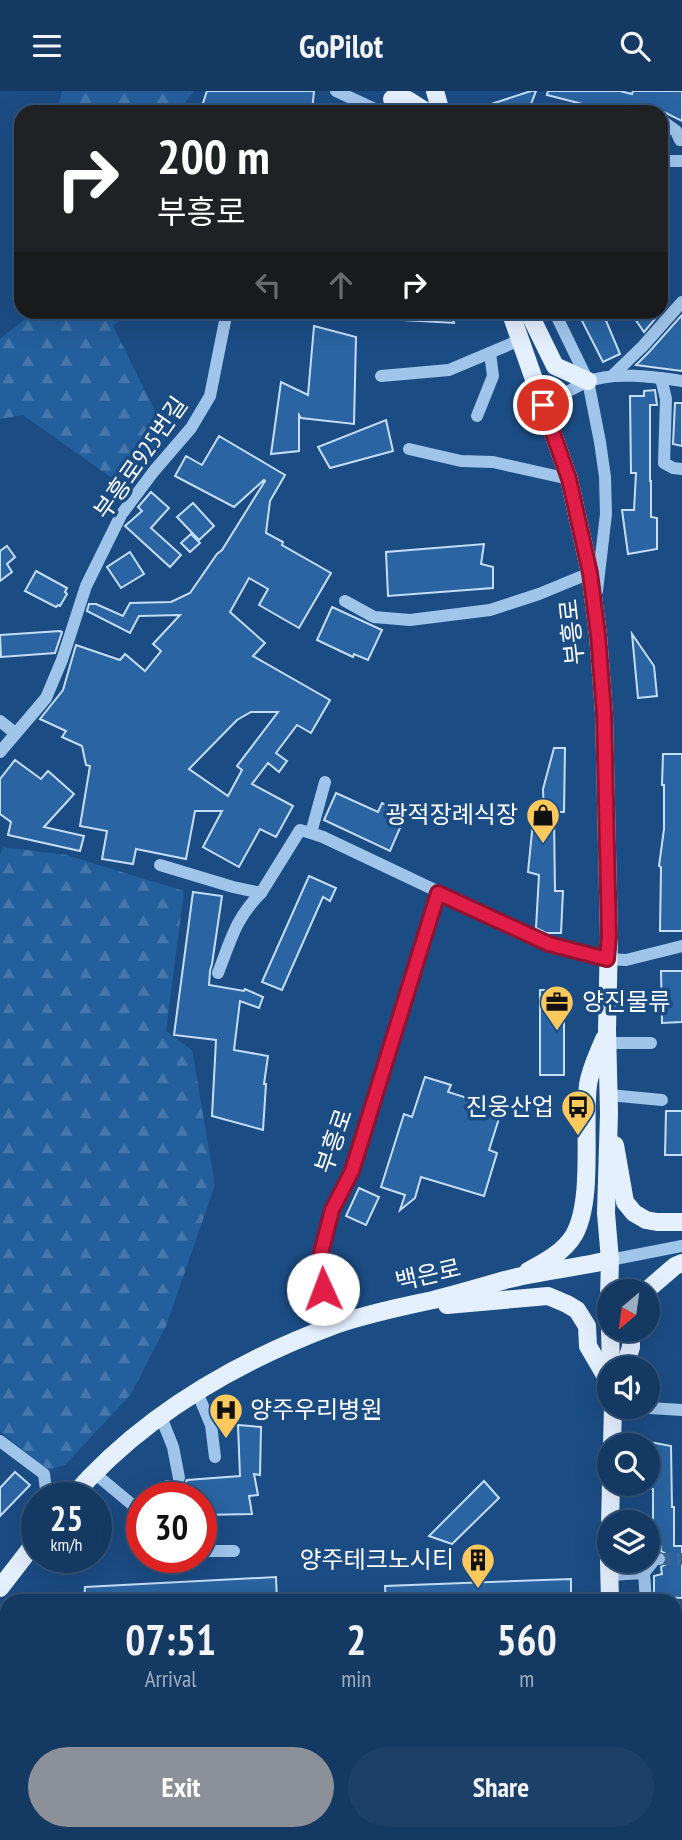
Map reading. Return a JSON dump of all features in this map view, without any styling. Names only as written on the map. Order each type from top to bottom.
[{"type":"main road","points":[[396,95],[431,105]]},
{"type":"main road","name":"부흥로","points":[[513,319],[569,479],[590,573],[595,611],[604,713],[609,937],[606,1213],[609,1279]]},
{"type":"main road","points":[[532,319],[555,366],[588,381]]},
{"type":"main road","points":[[506,1280],[545,1262],[565,1246],[574,1234],[583,1207],[588,1083],[608,1037]]},
{"type":"main road","points":[[609,1104],[625,1202],[634,1213],[646,1220],[682,1222]]},
{"type":"main road","points":[[586,1167],[606,1213]]},
{"type":"main road","name":"백은로","points":[[85,1482],[117,1451],[161,1417],[220,1376],[249,1362],[337,1325],[384,1311],[506,1280],[610,1260]]},
{"type":"main road","points":[[660,1279],[682,1263]]},
{"type":"main road","points":[[384,1311],[548,1296],[577,1310],[587,1326],[588,1346],[597,1361]]},
{"type":"main road","points":[[0,1588],[21,1561]]},
{"type":"main road","points":[[610,1573],[610,1594]]},
{"type":"street","points":[[336,91],[364,105]]},
{"type":"street","points":[[668,125],[682,140]]},
{"type":"street","points":[[668,318],[682,302]]},
{"type":"street","name":"부흥로925번길","points":[[0,752],[46,698],[62,660],[86,586],[121,515],[191,428],[210,396],[224,319]]},
{"type":"street","points":[[558,319],[588,381],[606,477],[606,514],[595,611]]},
{"type":"street","points":[[612,376],[667,319]]},
{"type":"street","points":[[381,376],[449,370],[520,340]]},
{"type":"street","points":[[477,416],[493,376],[491,353]]},
{"type":"street","points":[[543,405],[588,381],[612,376],[682,381]]},
{"type":"street","points":[[661,378],[666,400],[664,463],[682,469]]},
{"type":"street","points":[[410,449],[461,461],[492,462],[569,479]]},
{"type":"street","points":[[345,601],[374,617],[410,620],[490,610],[590,573]]},
{"type":"street","points":[[0,721],[15,733]]},
{"type":"street","points":[[312,833],[325,782]]},
{"type":"street","points":[[218,973],[237,922],[261,893],[300,830],[323,837],[549,944],[607,959],[626,960],[682,946]]},
{"type":"street","points":[[160,865],[261,893]]},
{"type":"street","name":"부흥로","points":[[337,1325],[323,1289],[321,1253],[332,1210],[352,1171],[438,893]]},
{"type":"street","points":[[608,1037],[651,1043]]},
{"type":"street","points":[[609,1104],[662,1100]]},
{"type":"street","name":"백은로","points":[[610,1260],[682,1246]]},
{"type":"street","points":[[197,1392],[211,1425],[215,1457]]},
{"type":"street","points":[[660,1409],[682,1410]]},
{"type":"street","points":[[161,1417],[173,1447],[179,1478]]},
{"type":"street","points":[[0,1441],[44,1473],[45,1482]]},
{"type":"street","points":[[93,1472],[126,1500]]},
{"type":"street","points":[[217,1551],[234,1551]]},
{"type":"street","points":[[644,1573],[646,1594]]},
{"type":"green space","points":[[62,91],[194,91],[183,105],[59,105]]},
{"type":"green space","points":[[25,319],[122,319],[113,326],[168,437],[126,488],[23,415],[0,419],[0,339]]},
{"type":"green space","points":[[3,847],[66,855],[184,891],[166,1031],[192,1050],[215,1185],[166,1326],[131,1394],[65,1465],[49,1470],[0,1432],[0,855]]},
{"type":"building","points":[[207,91],[314,91],[313,105],[202,105]]},
{"type":"building","points":[[531,91],[536,91],[531,105],[488,105]]},
{"type":"building","points":[[548,91],[620,91],[632,94],[633,91],[682,91],[682,121],[668,114],[668,105],[586,105],[547,95]]},
{"type":"building","points":[[682,315],[682,371],[636,365],[649,352]]},
{"type":"building","points":[[453,319],[454,323],[403,320]]},
{"type":"building","points":[[581,319],[605,319],[620,354],[603,362]]},
{"type":"building","points":[[635,319],[655,319],[644,332]]},
{"type":"building","points":[[314,326],[356,337],[354,424],[301,418],[299,415],[299,451],[271,454],[281,382],[308,395]]},
{"type":"building","points":[[655,390],[657,405],[650,405],[650,481],[651,517],[657,518],[657,549],[628,554],[622,510],[634,510],[636,473],[631,473],[630,396],[644,396],[644,391]]},
{"type":"building","points":[[675,403],[682,403],[682,446],[673,444]]},
{"type":"building","points":[[386,420],[393,451],[330,468],[318,447]]},
{"type":"building","points":[[219,436],[285,475],[270,501],[266,533],[331,573],[299,628],[259,605],[268,589],[249,578],[230,612],[265,643],[253,656],[330,700],[311,733],[297,725],[276,753],[287,761],[279,772],[268,763],[252,784],[293,806],[276,837],[260,829],[239,867],[203,847],[222,811],[195,811],[186,859],[136,849],[133,864],[102,859],[107,831],[80,826],[90,766],[86,765],[82,746],[62,737],[66,731],[40,719],[63,690],[76,645],[120,660],[125,654],[145,671],[161,651],[153,644],[180,615],[139,616],[130,633],[87,611],[89,604],[96,604],[123,616],[130,603],[171,602],[190,593],[222,550],[265,481],[234,507],[175,476],[186,456],[202,465]],"holes":[[[251,712],[278,712],[237,766],[242,770],[228,796],[189,769],[237,720]]]},
{"type":"building","points":[[151,492],[169,508],[151,528],[181,555],[170,567],[125,526],[142,511],[138,507]]},
{"type":"building","points":[[193,503],[214,526],[199,540],[177,517]]},
{"type":"building","points":[[191,534],[200,543],[190,552],[181,543]]},
{"type":"building","points":[[484,544],[481,564],[493,567],[493,588],[388,596],[386,552]]},
{"type":"building","points":[[7,546],[15,557],[7,564],[12,572],[0,581],[0,551]]},
{"type":"building","points":[[130,552],[144,574],[121,588],[107,567]]},
{"type":"building","points":[[36,571],[67,588],[67,594],[60,606],[56,607],[25,591]]},
{"type":"building","points":[[332,607],[382,630],[368,660],[354,654],[353,657],[317,640]]},
{"type":"building","points":[[62,632],[55,653],[1,657],[0,635]]},
{"type":"building","points":[[632,634],[654,666],[657,696],[638,698]]},
{"type":"building","points":[[554,748],[565,748],[564,812],[544,812],[543,789]]},
{"type":"building","points":[[663,754],[682,754],[682,931],[660,931],[659,866],[664,829]]},
{"type":"building","points":[[15,760],[41,779],[48,771],[74,794],[44,827],[84,836],[80,851],[8,835],[11,822],[0,814],[0,779]]},
{"type":"building","points":[[336,793],[378,812],[382,803],[406,814],[390,851],[324,820]]},
{"type":"building","points":[[534,812],[554,818],[555,891],[563,891],[561,933],[546,933],[536,928],[539,875],[528,872]]},
{"type":"building","points":[[309,876],[336,888],[330,901],[323,897],[282,990],[262,982]]},
{"type":"building","points":[[193,892],[222,896],[209,985],[245,989],[263,997],[259,1008],[240,1001],[234,1050],[268,1056],[264,1084],[263,1130],[212,1116],[216,1040],[174,1035]]},
{"type":"building","points":[[661,971],[682,971],[682,1022],[662,1023]]},
{"type":"building","points":[[540,990],[564,990],[564,1075],[540,1075]]},
{"type":"building","points":[[425,1077],[451,1085],[448,1092],[502,1109],[489,1150],[497,1153],[484,1196],[421,1177],[415,1198],[400,1210],[405,1195],[381,1187],[404,1114],[412,1117]]},
{"type":"building","points":[[666,1111],[682,1111],[682,1155],[665,1155]]},
{"type":"building","points":[[359,1188],[379,1197],[366,1225],[346,1216]]},
{"type":"building","points":[[238,1425],[261,1427],[260,1475],[254,1474],[258,1495],[249,1496],[252,1514],[217,1515],[217,1482],[186,1482],[187,1480],[240,1476]]},
{"type":"building","points":[[660,1444],[671,1446],[674,1546],[682,1546],[682,1594],[654,1594],[654,1576],[662,1574],[661,1567],[666,1564],[668,1558],[660,1546],[660,1510],[653,1510],[653,1496],[660,1496]]},
{"type":"building","points":[[15,1472],[27,1482],[21,1482],[21,1494],[0,1516],[0,1488]]},
{"type":"building","points":[[484,1481],[499,1498],[452,1544],[429,1536]]},
{"type":"building","points":[[276,1577],[277,1594],[84,1594],[85,1587]]},
{"type":"building","points":[[571,1579],[571,1594],[386,1594],[385,1586]]},
{"type":"tunnel","points":[[660,1559],[682,1559]]},
{"type":"place","name":"광적장례식장","points":[[543,845]]},
{"type":"place","name":"양진물류","points":[[557,1032]]},
{"type":"place","name":"진웅산업","points":[[578,1137]]},
{"type":"place","name":"양주우리병원","points":[[226,1440]]},
{"type":"place","name":"양주테크노시티","points":[[478,1590]]},
{"type":"route","points":[[323,1289],[321,1253],[332,1210],[352,1171],[438,893],[549,944],[607,959],[609,937],[604,713],[598,635],[590,573],[569,479],[543,405]]}]
